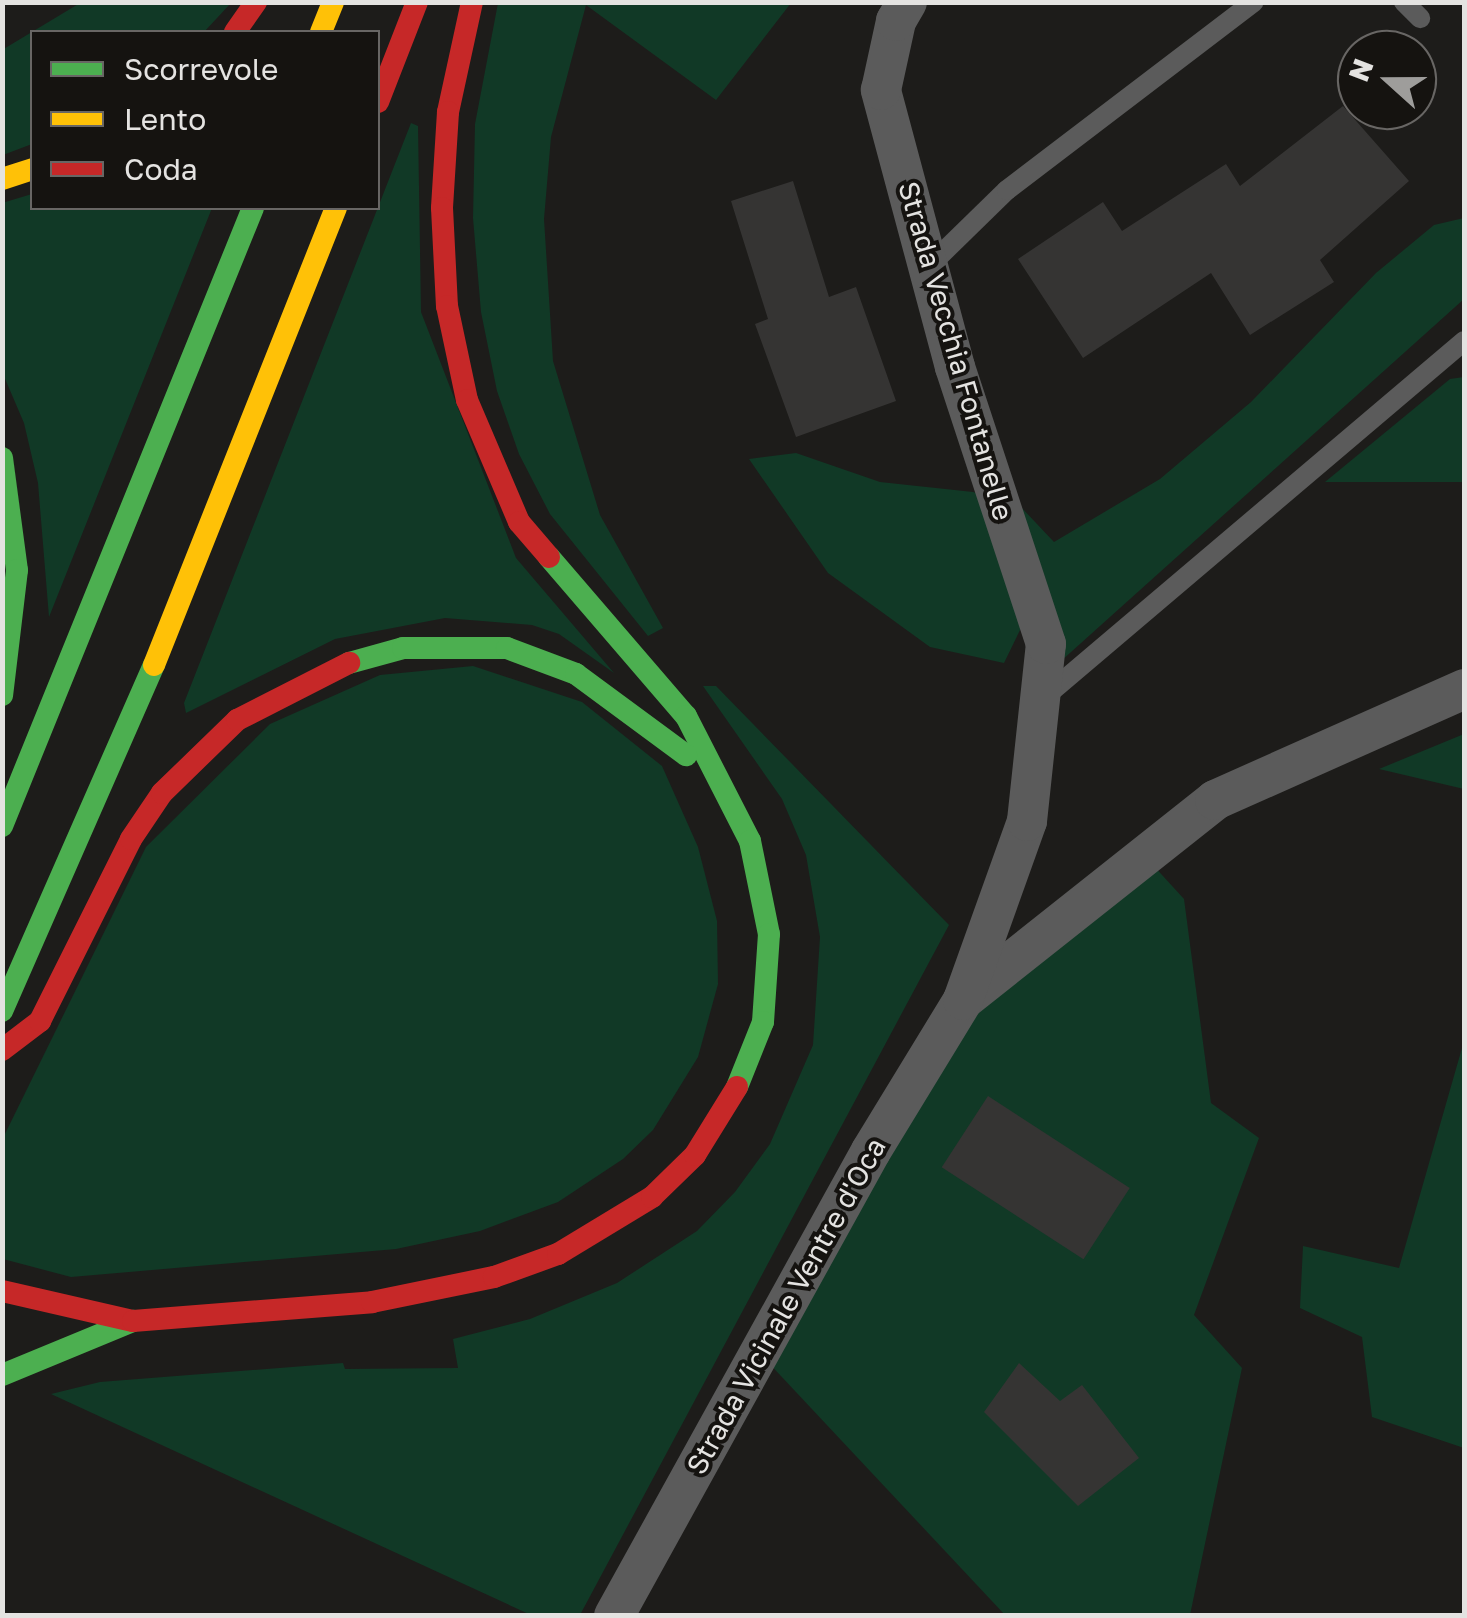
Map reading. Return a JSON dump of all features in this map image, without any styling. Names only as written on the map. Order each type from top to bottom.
[{"type":"highway","points":[[237,30],[256,2]]},
{"type":"highway","points":[[323,30],[333,2]]},
{"type":"highway","points":[[380,97],[417,2]]},
{"type":"highway","points":[[2,1375],[132,1322],[424,1294],[558,1254],[652,1197],[721,1121],[763,1022],[769,934],[750,841],[686,716],[519,522],[467,400],[447,306],[442,208],[448,112],[472,2]]},
{"type":"highway","points":[[2,178],[30,170]]},
{"type":"highway","points":[[2,826],[252,210]]},
{"type":"highway","points":[[2,1010],[110,774],[335,210]]},
{"type":"highway","points":[[2,458],[17,570],[2,694]]},
{"type":"highway","points":[[2,1050],[40,1022],[132,839],[198,754],[266,700],[369,656],[472,644],[541,658],[589,684],[717,777]]},
{"type":"highway","points":[[2,1291],[132,1322]]},
{"type":"street","name":"Strada Vecchia Fontanelle","points":[[907,2],[896,21],[881,90],[928,267],[1046,644],[1041,700]]},
{"type":"street","name":"Strada Vicinale Ventre d'Oca","points":[[963,1000],[1215,800],[1464,688]]},
{"type":"street","name":"Strada Vicinale Ventre d'Oca","points":[[614,1616],[871,1151],[963,1000],[1027,821],[1041,700]]},
{"type":"lane","points":[[928,267],[1007,190],[1254,2]]},
{"type":"lane","points":[[1404,2],[1420,18]]},
{"type":"lane","points":[[1041,700],[1464,341]]},
{"type":"green space","points":[[80,3],[231,3],[206,30],[35,30]]},
{"type":"green space","points":[[498,3],[791,3],[716,100],[586,5],[551,137],[544,219],[553,361],[600,515],[663,628],[648,636],[550,514],[519,454],[497,391],[481,312],[473,218],[475,124]]},
{"type":"green space","points":[[30,33],[30,145],[3,155],[2,50]]},
{"type":"green space","points":[[411,123],[418,126],[421,312],[516,558],[614,673],[559,634],[532,625],[445,618],[335,639],[186,713],[184,703]]},
{"type":"green space","points":[[30,195],[30,210],[211,210],[49,617],[38,483],[24,423],[3,374],[2,203]]},
{"type":"green space","points":[[1464,218],[1464,299],[1051,670],[1036,597],[1004,663],[930,647],[828,573],[749,459],[796,453],[880,482],[973,492],[1020,506],[1054,542],[1160,479],[1251,402],[1376,273],[1434,225]]},
{"type":"green space","points":[[1464,377],[1464,482],[1325,482],[1450,379]]},
{"type":"green space","points":[[473,666],[582,702],[662,766],[698,847],[717,921],[718,984],[698,1057],[653,1130],[623,1159],[558,1202],[480,1231],[396,1249],[71,1277],[3,1259],[2,1140],[146,847],[270,724],[380,675]]},
{"type":"green space","points":[[703,686],[716,686],[949,925],[580,1615],[531,1615],[51,1394],[100,1382],[343,1363],[345,1369],[458,1368],[453,1339],[530,1319],[617,1283],[697,1231],[735,1192],[770,1144],[813,1045],[820,937],[806,855],[782,799]]},
{"type":"green space","points":[[1464,734],[1464,789],[1379,769]]},
{"type":"green space","points":[[1152,864],[1184,899],[1211,1103],[1259,1138],[1194,1315],[1242,1368],[1190,1615],[1005,1615],[765,1359],[957,1020]]},
{"type":"green space","points":[[1464,1041],[1464,1448],[1372,1417],[1362,1337],[1300,1308],[1303,1246],[1399,1268]]},
{"type":"building","points":[[1337,111],[1337,130],[1364,130],[1409,181],[1320,260],[1334,282],[1250,335],[1211,273],[1083,358],[1018,259],[1103,202],[1122,231],[1226,164],[1240,186]]},
{"type":"building","points":[[793,181],[829,297],[856,287],[896,401],[796,437],[755,324],[768,319],[731,201]]},
{"type":"building","points":[[988,1096],[1130,1188],[1083,1259],[942,1167]]},
{"type":"building","points":[[1019,1363],[1060,1401],[1082,1385],[1139,1458],[1078,1506],[984,1412]]},
{"type":"traffic: fast","points":[[2,826],[252,210]]},
{"type":"traffic: fast","points":[[2,458],[17,570],[2,695]]},
{"type":"traffic: fast","points":[[549,557],[686,716],[750,841],[769,934],[763,1022],[737,1087]]},
{"type":"traffic: fast","points":[[349,663],[403,648],[507,648],[576,674],[686,755]]},
{"type":"traffic: fast","points":[[2,1011],[154,665]]},
{"type":"traffic: fast","points":[[2,1375],[133,1321]]},
{"type":"traffic: slow","points":[[322,30],[333,2]]},
{"type":"traffic: slow","points":[[2,179],[30,170]]},
{"type":"traffic: slow","points":[[154,665],[335,210]]},
{"type":"traffic: jam","points":[[236,30],[256,2]]},
{"type":"traffic: jam","points":[[380,97],[417,2]]},
{"type":"traffic: jam","points":[[472,2],[448,112],[442,208],[447,306],[467,400],[519,522],[549,557]]},
{"type":"traffic: jam","points":[[2,1050],[40,1021],[131,839],[162,793],[237,720],[349,663]]},
{"type":"traffic: jam","points":[[2,1291],[133,1321],[372,1302],[494,1277],[558,1254],[652,1197],[695,1155],[737,1087]]}]
